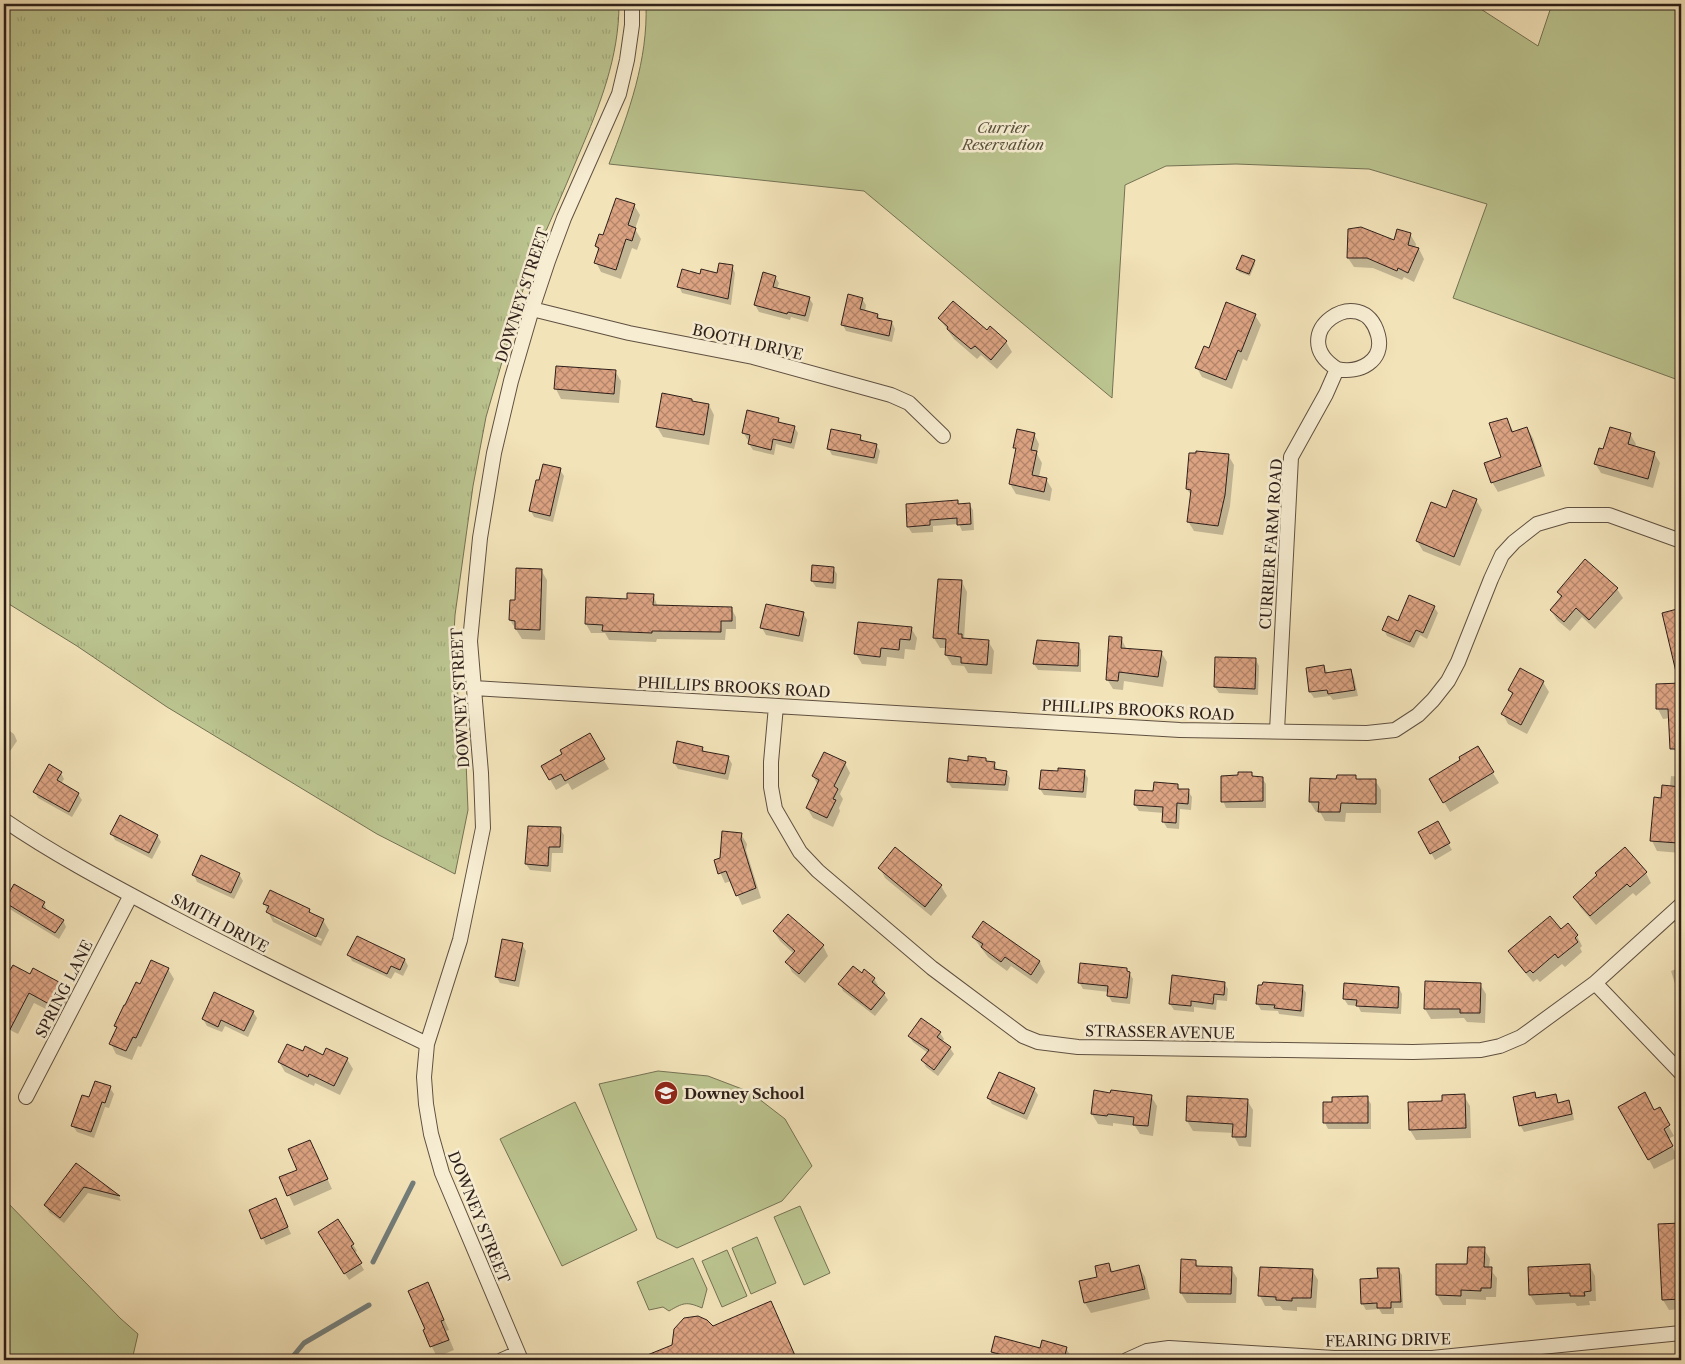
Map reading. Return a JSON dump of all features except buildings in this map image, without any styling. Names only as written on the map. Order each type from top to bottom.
[{"type":"street","name":"DOWNEY STREET","points":[[519,1356],[442,1173],[432,1139],[424,1077],[427,1044],[460,940],[484,828],[470,641],[480,538],[494,453],[511,381],[532,309],[564,218],[619,94],[627,60],[632,25],[632,4]]},
{"type":"street","name":"BOOTH DRIVE","points":[[532,309],[630,333],[753,358],[891,394],[908,403],[943,436]]},
{"type":"street","points":[[1353,311],[1362,314],[1376,328],[1379,337],[1378,348],[1374,358],[1367,365],[1357,370],[1337,369],[1328,364],[1318,346],[1321,328],[1334,314],[1353,311]]},
{"type":"street","name":"CURRIER FARM ROAD","points":[[1277,731],[1291,457],[1326,394],[1337,369]]},
{"type":"street","name":"PHILLIPS BROOKS ROAD","points":[[474,688],[1180,730],[1367,734],[1395,730],[1418,716],[1434,700],[1452,675],[1502,555],[1514,542],[1537,524],[1568,515],[1609,515],[1681,541]]},
{"type":"street","name":"STRASSER AVENUE","points":[[776,706],[771,762],[771,787],[775,809],[800,852],[818,871],[932,968],[1023,1036],[1038,1042],[1078,1047],[1413,1052],[1481,1050],[1500,1046],[1520,1037],[1595,983]]},
{"type":"street","name":"SMITH DRIVE","points":[[4,820],[39,844],[131,895],[275,970],[427,1044]]},
{"type":"street","name":"SPRING LANE","points":[[26,1098],[131,895]]},
{"type":"street","points":[[1681,905],[1595,983],[1681,1073]]},
{"type":"street","name":"FEARING DRIVE","points":[[1127,1360],[1147,1351],[1169,1348],[1334,1358],[1432,1358],[1681,1333]]},
{"type":"street","points":[[502,1360],[519,1356]]},
{"type":"green space","points":[[4,4],[619,4],[616,43],[601,99],[561,198],[529,269],[486,417],[473,486],[455,615],[454,633],[459,713],[466,761],[468,810],[455,874],[377,834],[167,707],[77,646],[4,601]]},
{"type":"green space","name":"Currier Reservation","points":[[646,4],[1473,4],[1538,46],[1552,4],[1681,4],[1681,381],[1453,298],[1487,204],[1369,169],[1236,164],[1166,166],[1125,185],[1112,398],[864,191],[609,164],[636,86],[644,45]]},
{"type":"green space","points":[[658,1071],[708,1076],[750,1092],[785,1119],[812,1166],[782,1201],[677,1248],[657,1238],[599,1084]]},
{"type":"green space","points":[[575,1102],[637,1230],[562,1266],[500,1139]]},
{"type":"green space","points":[[4,1199],[120,1318],[138,1334],[132,1360],[4,1360]]},
{"type":"green space","points":[[800,1206],[830,1273],[804,1285],[774,1217]]},
{"type":"green space","points":[[757,1237],[776,1283],[751,1294],[732,1248]]},
{"type":"green space","points":[[727,1250],[747,1296],[722,1307],[702,1261]]},
{"type":"green space","points":[[693,1258],[707,1289],[702,1308],[692,1304],[685,1304],[669,1311],[663,1307],[649,1310],[637,1282]]},
{"type":"waterway","points":[[373,1262],[413,1183]]},
{"type":"waterway","points":[[290,1360],[304,1343],[369,1305]]},
{"type":"place","name":"Downey School","points":[[666,1093]]}]
